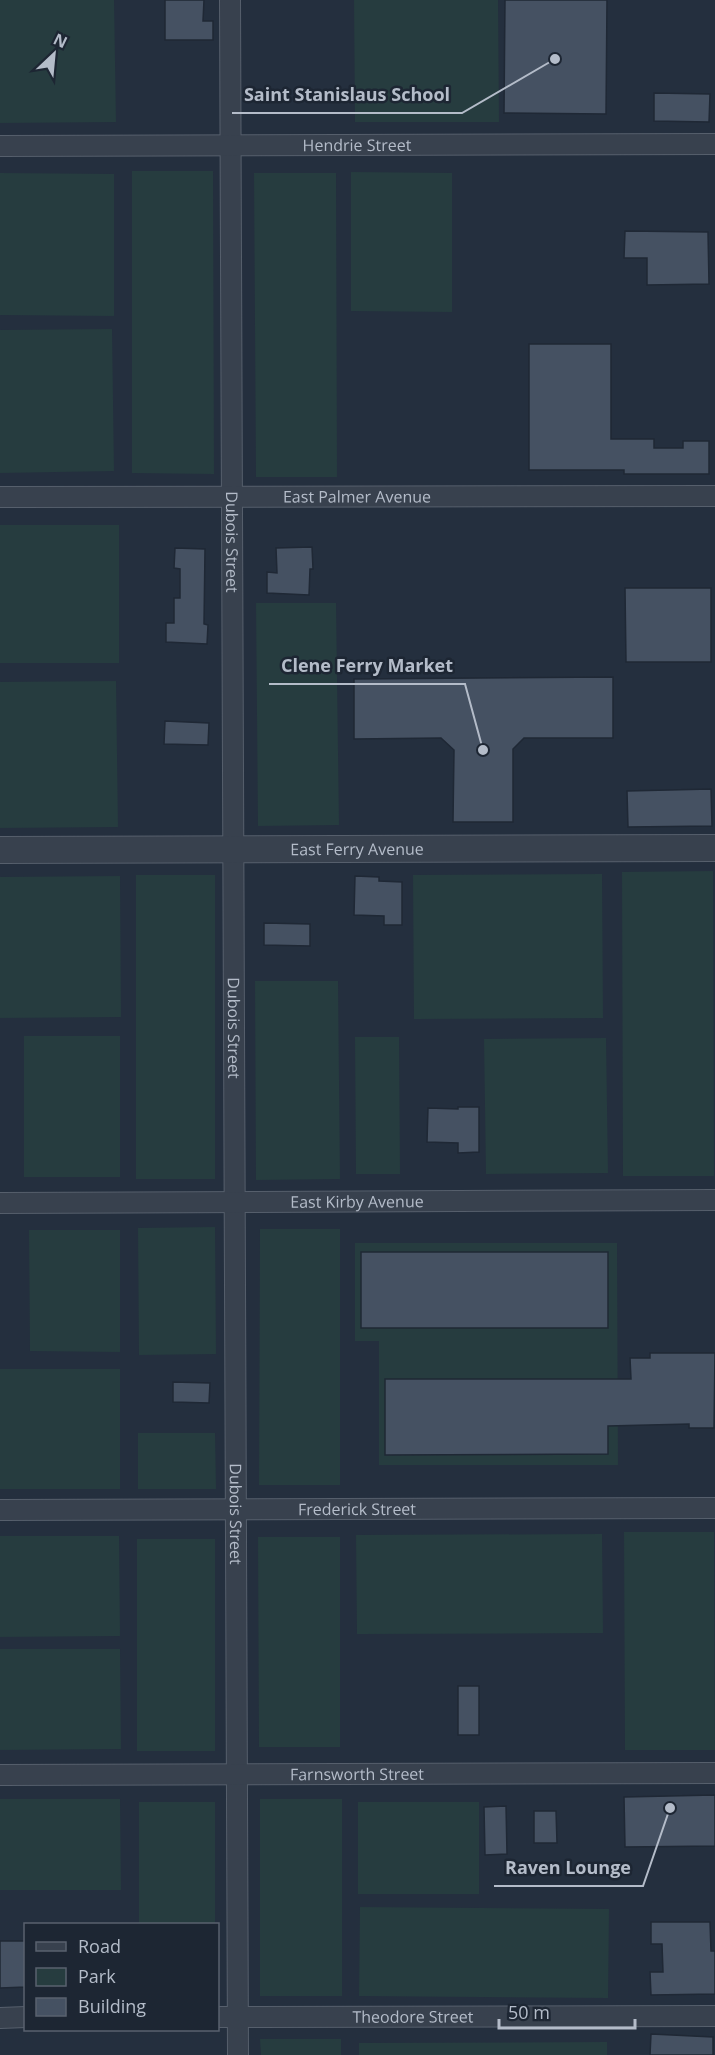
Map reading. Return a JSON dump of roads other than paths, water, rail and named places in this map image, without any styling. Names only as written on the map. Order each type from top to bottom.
[{"type":"street","name":"Dubois Street","points":[[230,0],[236,1774],[227,2017],[238,2055]]},
{"type":"street","name":"Hendrie Street","points":[[0,146],[715,144]]},
{"type":"street","name":"East Palmer Avenue","points":[[0,497],[715,496]]},
{"type":"street","name":"East Ferry Avenue","points":[[0,850],[715,848]]},
{"type":"street","name":"East Kirby Avenue","points":[[0,1203],[715,1200]]},
{"type":"street","name":"Frederick Street","points":[[0,1510],[715,1508]]},
{"type":"street","name":"Farnsworth Street","points":[[0,1775],[715,1773]]},
{"type":"street","name":"Theodore Street","points":[[227,2017],[715,2016]]},
{"type":"street","points":[[0,2018],[24,2017]]},
{"type":"place","name":"Saint Stanislaus School","points":[[555,59]]},
{"type":"place","name":"Clene Ferry Market","points":[[483,750]]},
{"type":"place","name":"Raven Lounge","points":[[670,1808]]}]
